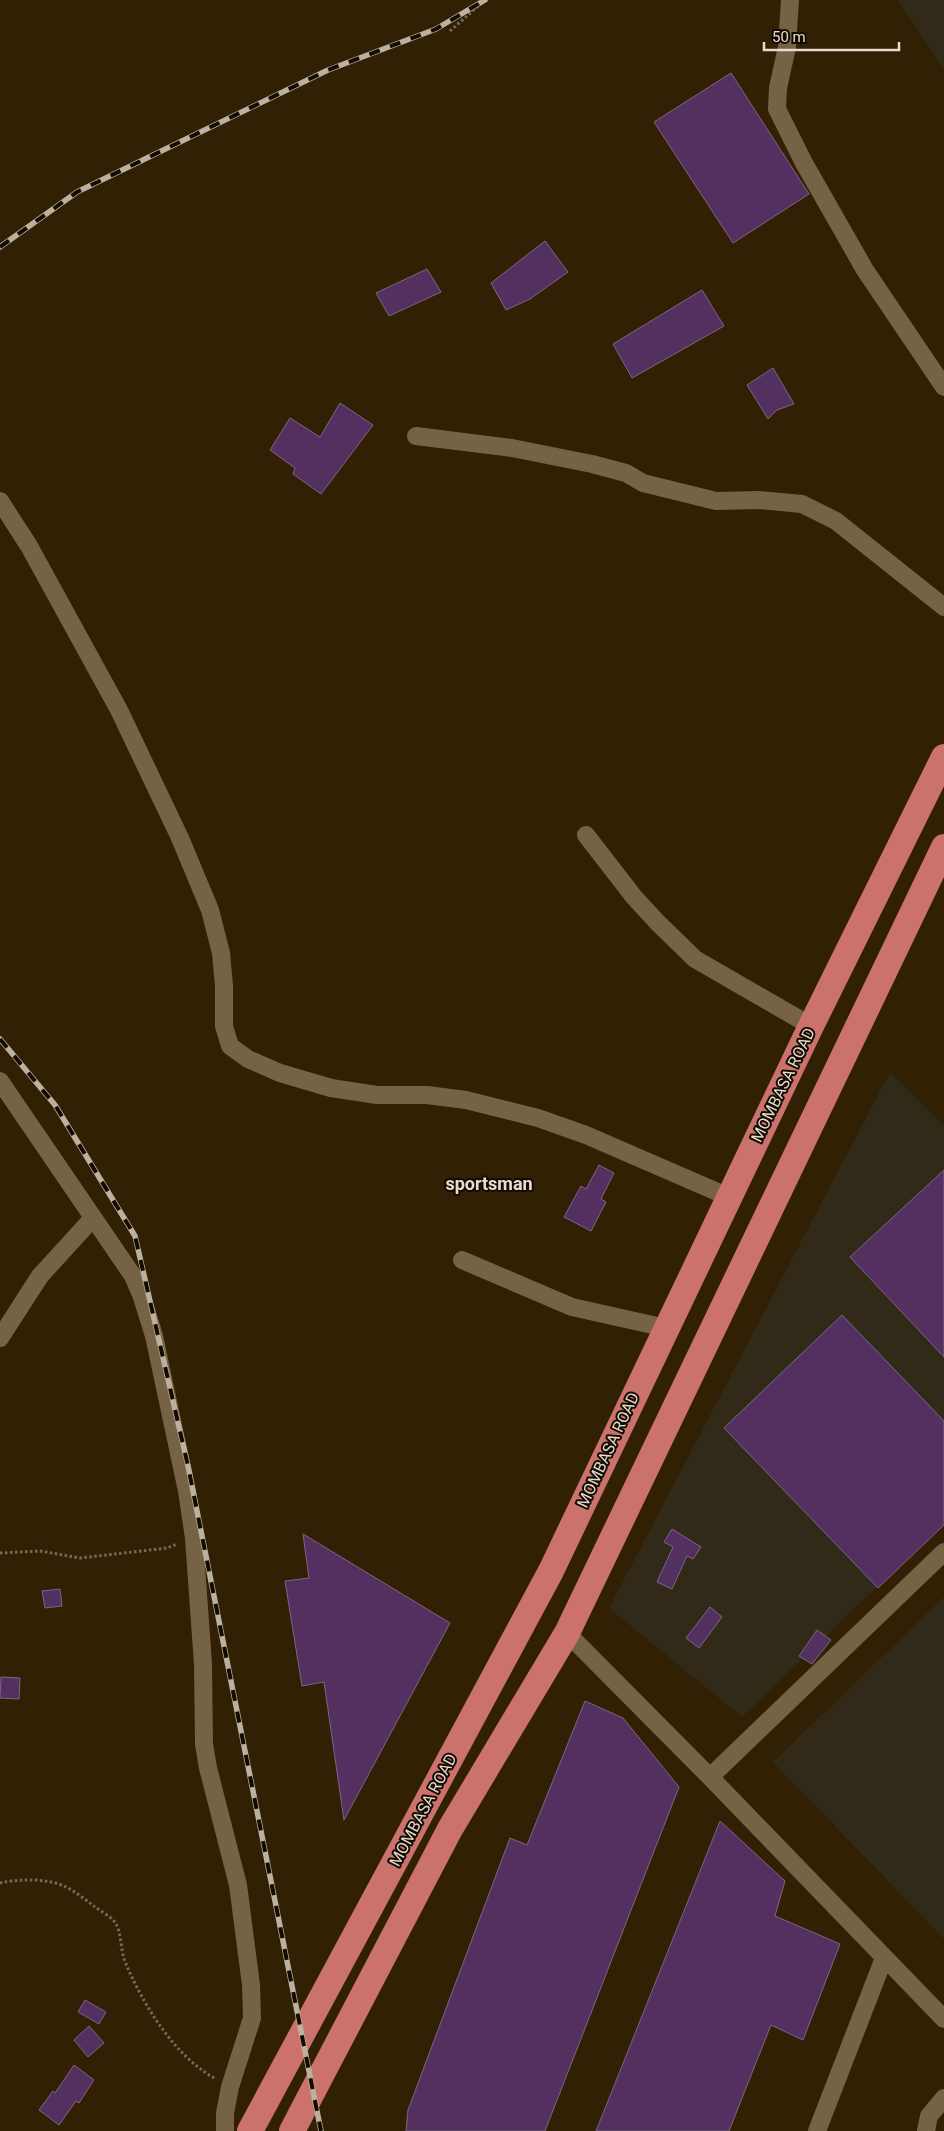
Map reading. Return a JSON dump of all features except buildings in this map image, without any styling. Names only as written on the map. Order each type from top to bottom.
[{"type":"highway","name":"MOMBASA ROAD","points":[[250,2131],[551,1571],[811,1026],[944,757]]},
{"type":"highway","name":"MOMBASA ROAD","points":[[292,2131],[450,1829],[567,1633],[944,847]]},
{"type":"street","points":[[790,0],[787,47],[778,88],[777,110],[804,163],[865,270],[944,387]]},
{"type":"street","points":[[416,436],[512,448],[592,464],[626,473],[642,483],[716,501],[767,501],[802,504],[836,521],[944,607]]},
{"type":"street","points":[[0,501],[29,546],[127,726],[180,838],[210,910],[222,960],[224,1026],[230,1046],[248,1059],[280,1073],[331,1088],[377,1095],[427,1095],[466,1100],[538,1118],[586,1135],[729,1197]]},
{"type":"street","points":[[586,835],[634,897],[673,939],[695,959],[811,1026]]},
{"type":"street","points":[[0,1081],[54,1158],[92,1219],[128,1268],[142,1297],[154,1336],[169,1403],[187,1491],[194,1538],[203,1664],[204,1744],[208,1768],[238,1885],[251,1985],[252,2018],[230,2087],[225,2113],[225,2131]]},
{"type":"street","points":[[0,1338],[40,1276],[92,1219]]},
{"type":"street","points":[[462,1260],[572,1307],[666,1328]]},
{"type":"street","points":[[710,1776],[944,1552]]},
{"type":"street","points":[[567,1633],[710,1776],[944,2018]]},
{"type":"street","points":[[817,2131],[884,1958]]},
{"type":"street","points":[[926,2131],[929,2116],[944,2098]]},
{"type":"path","points":[[450,31],[485,0]]},
{"type":"path","points":[[0,1552],[40,1551],[80,1558],[167,1548],[194,1538]]},
{"type":"path","points":[[0,1883],[51,1882],[64,1886],[114,1921],[120,1933],[120,1948],[126,1964],[142,1996],[160,2024],[193,2063],[209,2076],[230,2087]]},
{"type":"shaded area","points":[[898,0],[944,0],[944,70]]},
{"type":"shaded area","points":[[890,1072],[944,1126],[944,1522],[742,1717],[609,1608]]},
{"type":"shaded area","points":[[944,1597],[944,1939],[773,1762]]},
{"type":"railway","points":[[0,247],[77,192],[328,70],[436,29],[485,0]]},
{"type":"railway","points":[[0,1039],[55,1105],[135,1236],[188,1466],[321,2131]]},
{"type":"district","name":"sportsman","points":[[489,1183]]}]
